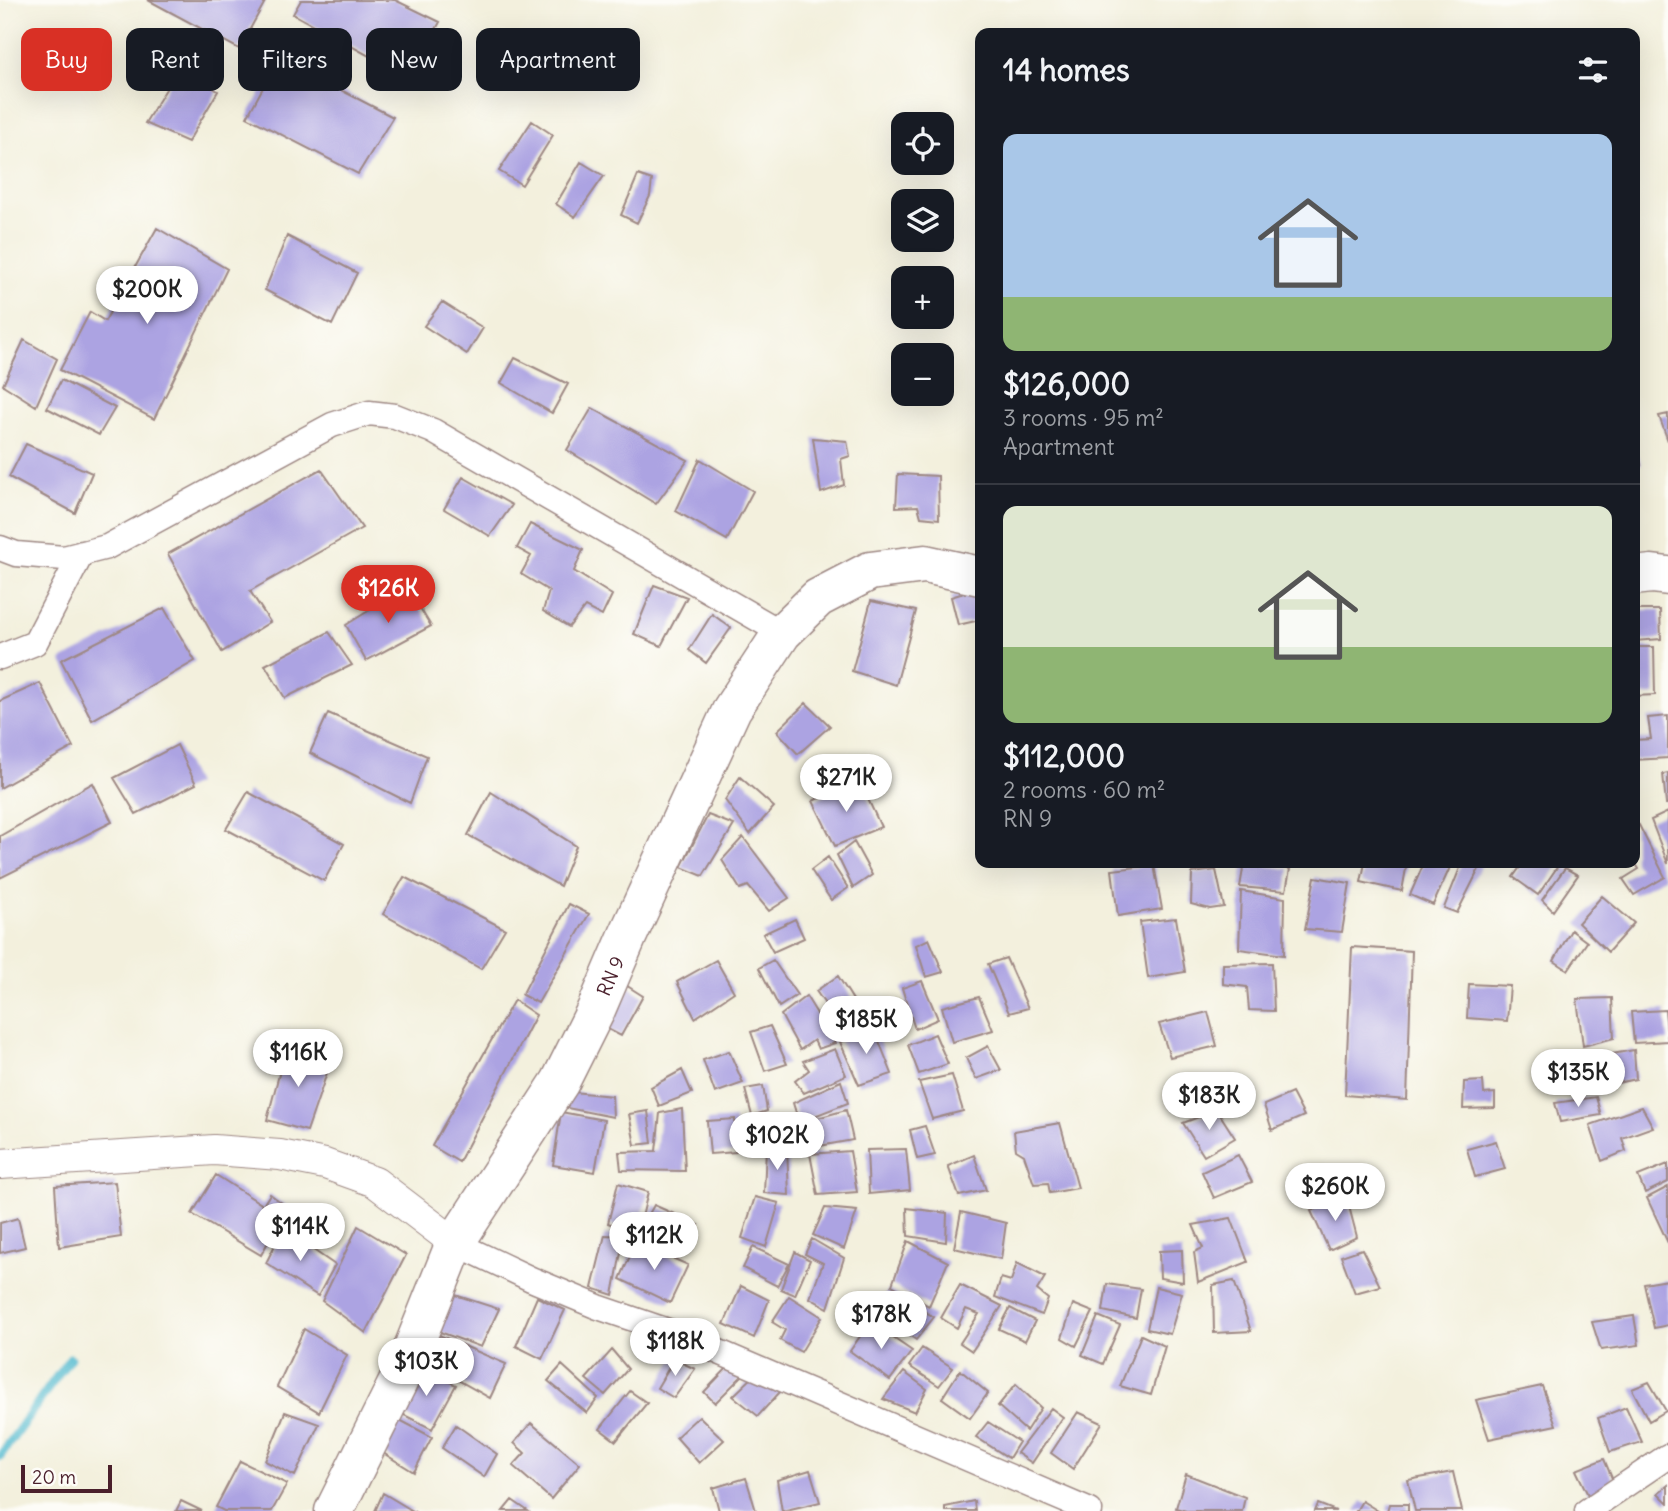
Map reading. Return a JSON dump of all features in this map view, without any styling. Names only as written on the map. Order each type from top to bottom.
[{"type":"main road","name":"RN 9","points":[[334,1511],[405,1368],[455,1243],[560,1082],[595,1012],[732,709],[782,633],[818,598],[870,571],[925,564],[975,575]]},
{"type":"main road","points":[[1640,575],[1668,576]]},
{"type":"street","points":[[0,548],[16,554],[64,558],[107,547],[332,425],[369,413],[395,416],[433,431],[782,633]]},
{"type":"street","points":[[0,657],[35,643],[82,553]]},
{"type":"street","points":[[0,1164],[214,1150],[280,1155],[325,1164],[375,1182],[455,1243],[542,1284],[598,1307],[677,1334],[1090,1511]]},
{"type":"street","points":[[1587,1511],[1668,1456]]},
{"type":"building","points":[[148,0],[266,0],[251,28],[238,28],[238,48],[224,41],[224,28],[200,28]]},
{"type":"building","points":[[301,0],[395,0],[440,22],[437,28],[366,28],[366,54],[352,47],[352,28],[318,28],[293,14]]},
{"type":"building","points":[[165,91],[218,91],[188,142],[145,123]]},
{"type":"building","points":[[261,91],[343,91],[393,117],[358,174],[247,117]]},
{"type":"building","points":[[532,121],[553,135],[522,185],[499,171]]},
{"type":"building","points":[[581,162],[604,176],[575,217],[556,204]]},
{"type":"building","points":[[638,175],[652,180],[650,196],[637,223],[621,215]]},
{"type":"building","points":[[157,228],[227,269],[154,419],[60,370],[90,312],[105,321]]},
{"type":"building","points":[[287,236],[357,273],[332,325],[265,290]]},
{"type":"building","points":[[442,302],[483,328],[467,354],[424,326]]},
{"type":"building","points":[[24,340],[57,359],[36,406],[3,385]]},
{"type":"building","points":[[515,358],[568,384],[552,413],[501,383]]},
{"type":"building","points":[[61,380],[115,408],[99,435],[47,408]]},
{"type":"building","points":[[592,408],[688,460],[656,504],[567,450]]},
{"type":"building","points":[[1668,414],[1668,441],[1659,416]]},
{"type":"building","points":[[813,438],[847,441],[850,456],[841,459],[844,485],[821,493]]},
{"type":"building","points":[[26,444],[92,473],[75,513],[9,477]]},
{"type":"building","points":[[700,459],[753,491],[727,540],[676,511]]},
{"type":"building","points":[[321,469],[362,528],[250,591],[270,622],[222,652],[168,554]]},
{"type":"building","points":[[898,474],[938,476],[939,519],[921,517],[918,506],[896,507]]},
{"type":"building","points":[[463,477],[512,505],[490,536],[444,509]]},
{"type":"building","points":[[530,524],[583,550],[574,571],[612,595],[602,616],[585,607],[569,627],[543,611],[549,591],[521,574],[531,556],[517,548]]},
{"type":"building","points":[[654,585],[687,597],[661,646],[634,634]]},
{"type":"building","points":[[407,587],[431,626],[366,661],[346,625]]},
{"type":"building","points":[[975,590],[975,621],[958,625],[951,597]]},
{"type":"building","points":[[871,601],[916,611],[896,685],[852,671]]},
{"type":"building","points":[[164,608],[195,661],[92,720],[61,660]]},
{"type":"building","points":[[1640,610],[1660,610],[1661,639],[1640,641]]},
{"type":"building","points":[[712,614],[731,628],[706,663],[689,650]]},
{"type":"building","points":[[329,632],[352,665],[285,698],[265,665]]},
{"type":"building","points":[[1640,647],[1654,647],[1655,695],[1640,696]]},
{"type":"building","points":[[40,683],[73,747],[0,788],[0,701]]},
{"type":"building","points":[[806,703],[830,726],[798,754],[777,731]]},
{"type":"building","points":[[328,713],[427,756],[410,803],[310,753]]},
{"type":"building","points":[[1668,716],[1668,758],[1640,760],[1640,740],[1651,739],[1648,718]]},
{"type":"building","points":[[177,745],[196,784],[136,814],[114,778]]},
{"type":"building","points":[[1668,773],[1668,804],[1666,804],[1663,774]]},
{"type":"building","points":[[740,777],[774,807],[750,834],[725,800]]},
{"type":"building","points":[[93,783],[112,822],[0,878],[0,836]]},
{"type":"building","points":[[846,784],[867,797],[881,827],[835,846],[813,801]]},
{"type":"building","points":[[248,792],[344,844],[324,881],[226,829]]},
{"type":"building","points":[[491,792],[576,846],[560,886],[468,835]]},
{"type":"building","points":[[1668,812],[1668,864],[1651,820]]},
{"type":"building","points":[[708,815],[734,825],[703,876],[681,867]]},
{"type":"building","points":[[1640,827],[1665,877],[1634,895],[1623,879],[1639,869]]},
{"type":"building","points":[[743,837],[789,898],[769,911],[748,886],[740,889],[722,860]]},
{"type":"building","points":[[854,842],[872,875],[853,888],[837,855]]},
{"type":"building","points":[[828,857],[848,888],[831,900],[811,870]]},
{"type":"building","points":[[1155,868],[1162,909],[1118,916],[1112,870]]},
{"type":"building","points":[[1243,868],[1290,869],[1286,891],[1240,887]]},
{"type":"building","points":[[1364,868],[1406,868],[1402,891],[1361,882]]},
{"type":"building","points":[[1422,868],[1450,868],[1433,905],[1410,895]]},
{"type":"building","points":[[1460,868],[1480,868],[1457,913],[1444,908]]},
{"type":"building","points":[[1519,868],[1557,868],[1538,895],[1513,877]]},
{"type":"building","points":[[1565,868],[1578,875],[1553,911],[1542,900]]},
{"type":"building","points":[[1216,870],[1224,907],[1210,909],[1191,904],[1192,873]]},
{"type":"building","points":[[404,877],[505,929],[481,969],[383,914]]},
{"type":"building","points":[[1315,877],[1350,883],[1342,932],[1305,929]]},
{"type":"building","points":[[1241,891],[1285,898],[1284,955],[1239,949]]},
{"type":"building","points":[[1602,896],[1634,923],[1608,952],[1578,923]]},
{"type":"building","points":[[569,904],[589,914],[538,1003],[522,995]]},
{"type":"building","points":[[1176,918],[1185,972],[1148,978],[1140,922]]},
{"type":"building","points":[[795,919],[804,938],[773,952],[763,934]]},
{"type":"building","points":[[1571,930],[1587,942],[1568,970],[1554,961]]},
{"type":"building","points":[[929,939],[943,972],[926,977],[916,945]]},
{"type":"building","points":[[1352,947],[1412,951],[1407,1100],[1345,1095]]},
{"type":"building","points":[[1006,958],[1028,1008],[1009,1013],[988,964]]},
{"type":"building","points":[[716,960],[734,992],[695,1018],[677,982]]},
{"type":"building","points":[[773,960],[797,995],[779,1007],[759,968]]},
{"type":"building","points":[[1272,963],[1274,1011],[1249,1010],[1247,987],[1223,984],[1223,964]]},
{"type":"building","points":[[838,976],[858,1008],[836,1020],[816,991]]},
{"type":"building","points":[[922,981],[938,1019],[915,1029],[902,988]]},
{"type":"building","points":[[621,982],[643,996],[621,1036],[596,1023]]},
{"type":"building","points":[[1469,984],[1510,986],[1507,1021],[1467,1018]]},
{"type":"building","points":[[806,996],[835,1043],[818,1049],[814,1040],[800,1050],[781,1015]]},
{"type":"building","points":[[979,997],[993,1030],[952,1042],[942,1007]]},
{"type":"building","points":[[1612,998],[1614,1038],[1583,1046],[1577,999]]},
{"type":"building","points":[[514,1000],[536,1015],[459,1162],[432,1146]]},
{"type":"building","points":[[1665,1010],[1668,1041],[1634,1043],[1631,1012]]},
{"type":"building","points":[[1208,1012],[1217,1046],[1170,1057],[1159,1024]]},
{"type":"building","points":[[770,1026],[787,1064],[765,1071],[751,1032]]},
{"type":"building","points":[[873,1026],[892,1074],[859,1085],[840,1042]]},
{"type":"building","points":[[935,1034],[948,1064],[919,1074],[908,1045]]},
{"type":"building","points":[[988,1046],[1001,1070],[976,1079],[966,1058]]},
{"type":"building","points":[[286,1048],[331,1061],[307,1131],[267,1120]]},
{"type":"building","points":[[835,1049],[846,1075],[804,1093],[795,1081],[809,1070],[803,1061]]},
{"type":"building","points":[[1634,1050],[1636,1079],[1608,1085],[1601,1056]]},
{"type":"building","points":[[729,1051],[743,1083],[715,1093],[703,1060]]},
{"type":"building","points":[[682,1070],[692,1093],[659,1106],[651,1087]]},
{"type":"building","points":[[952,1075],[963,1111],[932,1119],[919,1082]]},
{"type":"building","points":[[841,1081],[848,1103],[799,1122],[793,1103]]},
{"type":"building","points":[[1483,1081],[1484,1094],[1495,1093],[1495,1108],[1463,1109],[1464,1082]]},
{"type":"building","points":[[763,1086],[767,1111],[752,1116],[745,1089]]},
{"type":"building","points":[[563,1091],[612,1096],[613,1117],[562,1107]]},
{"type":"building","points":[[1292,1093],[1304,1116],[1272,1130],[1264,1105]]},
{"type":"building","points":[[1596,1097],[1601,1115],[1560,1122],[1555,1103]]},
{"type":"building","points":[[1642,1107],[1653,1127],[1622,1138],[1626,1151],[1602,1161],[1590,1125]]},
{"type":"building","points":[[682,1109],[685,1171],[621,1170],[619,1152],[656,1151],[660,1113]]},
{"type":"building","points":[[846,1110],[853,1140],[814,1147],[810,1120]]},
{"type":"building","points":[[1217,1110],[1235,1138],[1204,1156],[1183,1123]]},
{"type":"building","points":[[648,1111],[652,1143],[635,1145],[629,1114]]},
{"type":"building","points":[[561,1112],[604,1120],[595,1172],[553,1165]]},
{"type":"building","points":[[735,1119],[736,1152],[710,1154],[707,1121]]},
{"type":"building","points":[[1060,1123],[1078,1188],[1050,1193],[1048,1183],[1034,1184],[1024,1155],[1016,1150],[1014,1131]]},
{"type":"building","points":[[925,1126],[935,1155],[917,1159],[910,1130]]},
{"type":"building","points":[[1496,1141],[1505,1169],[1475,1177],[1467,1149]]},
{"type":"building","points":[[766,1148],[787,1148],[789,1195],[764,1193]]},
{"type":"building","points":[[906,1149],[910,1190],[869,1194],[867,1150]]},
{"type":"building","points":[[850,1151],[857,1192],[818,1195],[810,1154]]},
{"type":"building","points":[[974,1155],[986,1190],[959,1196],[948,1166]]},
{"type":"building","points":[[1238,1155],[1252,1182],[1214,1198],[1202,1172]]},
{"type":"building","points":[[1668,1164],[1668,1182],[1645,1193],[1638,1176]]},
{"type":"building","points":[[216,1175],[263,1205],[270,1194],[287,1207],[261,1255],[192,1214]]},
{"type":"building","points":[[115,1182],[121,1237],[59,1247],[55,1186]]},
{"type":"building","points":[[618,1183],[648,1192],[638,1234],[608,1223]]},
{"type":"building","points":[[1668,1187],[1668,1243],[1647,1198]]},
{"type":"building","points":[[1346,1195],[1357,1237],[1329,1250],[1311,1211]]},
{"type":"building","points":[[755,1197],[779,1203],[766,1247],[742,1238]]},
{"type":"building","points":[[654,1205],[699,1225],[688,1241],[645,1221]]},
{"type":"building","points":[[825,1208],[857,1211],[844,1249],[813,1235]]},
{"type":"building","points":[[907,1208],[947,1213],[946,1242],[908,1236]]},
{"type":"building","points":[[961,1212],[1006,1223],[1001,1259],[954,1248]]},
{"type":"building","points":[[18,1218],[25,1247],[0,1253],[0,1223]]},
{"type":"building","points":[[1231,1218],[1248,1262],[1198,1282],[1194,1252],[1203,1248],[1193,1225]]},
{"type":"building","points":[[358,1226],[406,1255],[366,1333],[322,1301]]},
{"type":"building","points":[[283,1229],[335,1265],[318,1296],[266,1263]]},
{"type":"building","points":[[605,1235],[624,1236],[613,1295],[592,1288]]},
{"type":"building","points":[[812,1239],[844,1258],[828,1308],[810,1298],[823,1263],[805,1254]]},
{"type":"building","points":[[908,1241],[948,1262],[929,1306],[892,1285]]},
{"type":"building","points":[[636,1242],[688,1265],[670,1303],[620,1279]]},
{"type":"building","points":[[753,1247],[789,1264],[777,1286],[743,1268]]},
{"type":"building","points":[[1362,1249],[1380,1286],[1355,1293],[1341,1256]]},
{"type":"building","points":[[1182,1250],[1183,1282],[1160,1278],[1159,1251]]},
{"type":"building","points":[[795,1252],[810,1260],[795,1295],[781,1289]]},
{"type":"building","points":[[1017,1263],[1045,1277],[1037,1290],[1048,1299],[1042,1315],[995,1297],[1001,1278],[1011,1281]]},
{"type":"building","points":[[1668,1280],[1668,1325],[1654,1328],[1644,1284]]},
{"type":"building","points":[[1234,1281],[1251,1331],[1214,1333],[1213,1285]]},
{"type":"building","points":[[1107,1284],[1141,1289],[1136,1318],[1103,1311]]},
{"type":"building","points":[[960,1285],[1002,1306],[972,1351],[960,1343],[979,1314],[966,1309],[957,1328],[941,1318]]},
{"type":"building","points":[[741,1286],[769,1300],[754,1338],[724,1324]]},
{"type":"building","points":[[1156,1287],[1182,1293],[1170,1334],[1147,1329]]},
{"type":"building","points":[[888,1290],[934,1317],[916,1340],[877,1312]]},
{"type":"building","points":[[449,1293],[499,1309],[481,1347],[437,1331]]},
{"type":"building","points":[[789,1296],[822,1317],[801,1352],[780,1340],[785,1330],[772,1322]]},
{"type":"building","points":[[537,1297],[565,1310],[542,1359],[516,1346]]},
{"type":"building","points":[[1073,1304],[1093,1312],[1076,1346],[1062,1338]]},
{"type":"building","points":[[1010,1308],[1035,1321],[1025,1341],[999,1329]]},
{"type":"building","points":[[1098,1316],[1120,1325],[1103,1364],[1082,1355]]},
{"type":"building","points":[[1634,1316],[1639,1345],[1601,1350],[1592,1322]]},
{"type":"building","points":[[870,1322],[912,1351],[890,1380],[850,1351]]},
{"type":"building","points":[[304,1329],[347,1355],[319,1412],[277,1387]]},
{"type":"building","points":[[439,1335],[506,1364],[490,1398],[426,1362]]},
{"type":"building","points":[[1141,1335],[1165,1346],[1151,1395],[1120,1386]]},
{"type":"building","points":[[922,1348],[953,1368],[939,1386],[909,1366]]},
{"type":"building","points":[[612,1350],[628,1369],[605,1395],[586,1379]]},
{"type":"building","points":[[674,1359],[695,1369],[674,1398],[657,1388]]},
{"type":"building","points":[[731,1364],[745,1373],[715,1403],[704,1392]]},
{"type":"building","points":[[562,1365],[598,1398],[587,1413],[548,1381]]},
{"type":"building","points":[[419,1367],[456,1385],[432,1429],[398,1412]]},
{"type":"building","points":[[960,1370],[988,1393],[970,1418],[942,1398]]},
{"type":"building","points":[[904,1372],[927,1389],[915,1412],[883,1399]]},
{"type":"building","points":[[757,1373],[780,1392],[758,1416],[733,1396]]},
{"type":"building","points":[[1649,1382],[1666,1411],[1649,1421],[1632,1389]]},
{"type":"building","points":[[1016,1384],[1041,1408],[1026,1431],[998,1406]]},
{"type":"building","points":[[1542,1386],[1556,1425],[1489,1439],[1476,1400]]},
{"type":"building","points":[[630,1391],[647,1403],[616,1441],[600,1429]]},
{"type":"building","points":[[1626,1407],[1642,1442],[1610,1452],[1598,1418]]},
{"type":"building","points":[[1051,1408],[1063,1417],[1032,1463],[1017,1453]]},
{"type":"building","points":[[285,1412],[319,1424],[295,1476],[265,1461]]},
{"type":"building","points":[[1078,1412],[1102,1423],[1073,1469],[1051,1453]]},
{"type":"building","points":[[699,1416],[724,1440],[699,1463],[676,1437]]},
{"type":"building","points":[[394,1417],[432,1437],[414,1472],[375,1448]]},
{"type":"building","points":[[988,1422],[1019,1442],[1009,1458],[976,1437]]},
{"type":"building","points":[[531,1423],[580,1464],[551,1499],[513,1466],[525,1453],[514,1443]]},
{"type":"building","points":[[456,1425],[497,1454],[484,1477],[442,1448]]},
{"type":"building","points":[[1604,1459],[1614,1483],[1589,1497],[1576,1470]]},
{"type":"building","points":[[240,1461],[287,1484],[272,1511],[224,1511],[216,1507]]},
{"type":"building","points":[[810,1470],[820,1502],[782,1511],[777,1480]]},
{"type":"building","points":[[1453,1472],[1462,1511],[1415,1511],[1408,1480]]},
{"type":"building","points":[[1186,1474],[1245,1497],[1242,1511],[1186,1511],[1176,1508]]},
{"type":"building","points":[[746,1478],[756,1511],[719,1511],[713,1488]]},
{"type":"building","points":[[1668,1485],[1668,1503],[1658,1493]]},
{"type":"building","points":[[383,1493],[413,1511],[375,1511]]},
{"type":"building","points":[[512,1500],[528,1511],[503,1511]]},
{"type":"building","points":[[181,1501],[202,1511],[176,1511]]},
{"type":"building","points":[[974,1501],[975,1511],[945,1511],[945,1507]]},
{"type":"building","points":[[1362,1501],[1378,1511],[1356,1511]]},
{"type":"building","points":[[1318,1504],[1336,1511],[1315,1511]]},
{"type":"building","points":[[1389,1504],[1408,1504],[1408,1511],[1387,1511]]},
{"type":"waterway","points":[[0,1456],[70,1358]]}]
